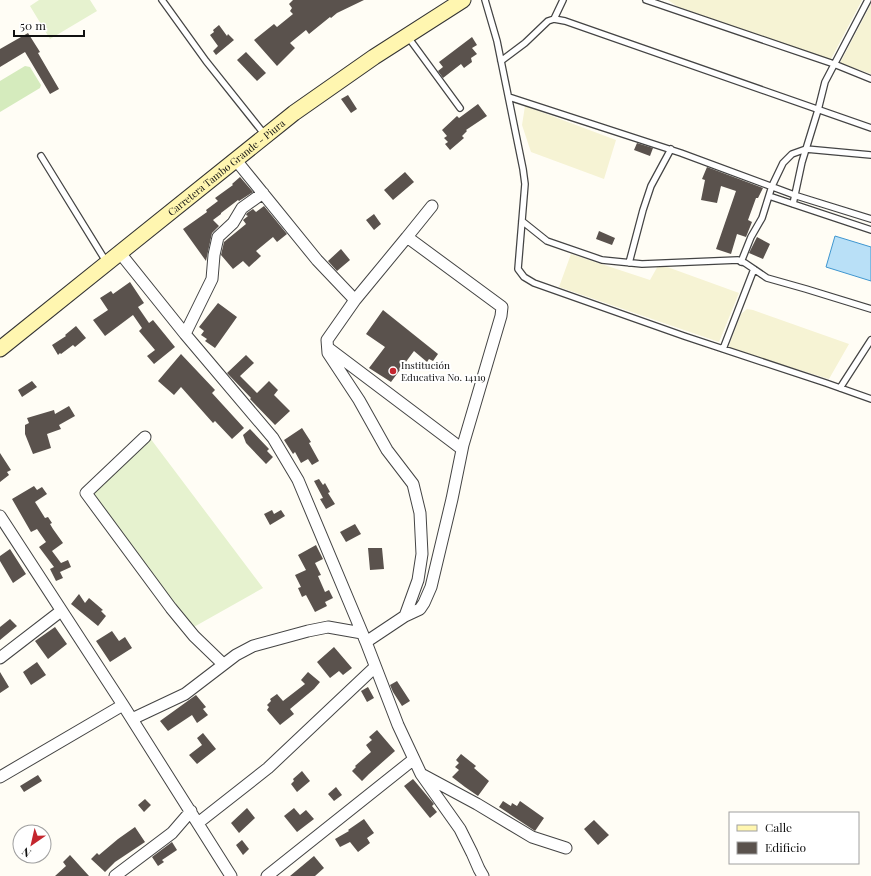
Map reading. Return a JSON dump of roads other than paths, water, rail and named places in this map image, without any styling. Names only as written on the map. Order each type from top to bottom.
[{"type":"main road","name":"Carretera Tambo Grande - Piura","points":[[0,349],[235,159],[327,89],[407,35],[463,0]]},
{"type":"street","points":[[235,159],[317,260],[355,300]]},
{"type":"street","points":[[185,334],[212,279],[214,255],[218,237],[233,223],[242,208],[263,193]]},
{"type":"street","points":[[405,616],[418,580],[422,554],[420,513],[413,484],[387,450],[359,400],[328,353],[327,340],[355,300],[432,206]]},
{"type":"street","points":[[132,719],[185,694],[236,655],[252,646],[328,627],[364,638],[420,609],[424,603],[432,587],[462,449],[501,316],[502,307],[407,238]]},
{"type":"street","points":[[120,253],[185,334],[273,438],[298,480],[421,774],[460,829],[483,876]]},
{"type":"street","points":[[327,347],[462,449]]},
{"type":"street","points":[[145,438],[86,493],[189,631],[224,664]]},
{"type":"street","points":[[0,516],[60,611],[132,719],[231,876]]},
{"type":"street","points":[[0,658],[60,611]]},
{"type":"street","points":[[198,823],[268,768],[375,667]]},
{"type":"street","points":[[0,777],[123,705]]},
{"type":"street","points":[[267,876],[414,759]]},
{"type":"street","points":[[421,774],[477,804],[532,837],[566,848]]},
{"type":"street","points":[[115,876],[172,833],[191,811]]},
{"type":"lane","points":[[162,0],[206,62],[266,135]]},
{"type":"lane","points":[[485,0],[497,41],[523,169],[525,184],[518,269],[524,277],[534,283],[871,399]]},
{"type":"lane","points":[[501,61],[525,43],[544,25],[554,19],[564,0]]},
{"type":"lane","points":[[646,0],[834,64],[871,79]]},
{"type":"lane","points":[[793,204],[806,149],[825,82],[868,0]]},
{"type":"lane","points":[[554,19],[565,21],[871,128]]},
{"type":"lane","points":[[407,35],[460,108]]},
{"type":"lane","points":[[509,97],[671,150],[795,195],[871,219]]},
{"type":"lane","points":[[741,262],[751,237],[762,218],[772,186],[783,163],[792,154],[806,149],[871,155]]},
{"type":"lane","points":[[629,263],[642,210],[651,186],[671,150]]},
{"type":"lane","points":[[41,156],[107,263]]},
{"type":"lane","points":[[769,196],[871,230]]},
{"type":"lane","points":[[522,222],[547,241],[602,260],[629,263],[738,260],[767,278],[871,309]]},
{"type":"lane","points":[[723,349],[754,269]]},
{"type":"lane","points":[[840,388],[871,340]]},
{"type":"water","points":[[835,236],[871,247],[871,281],[826,267]]},
{"type":"place","name":"Institución Educativa No. 14119","points":[[393,371]]}]
